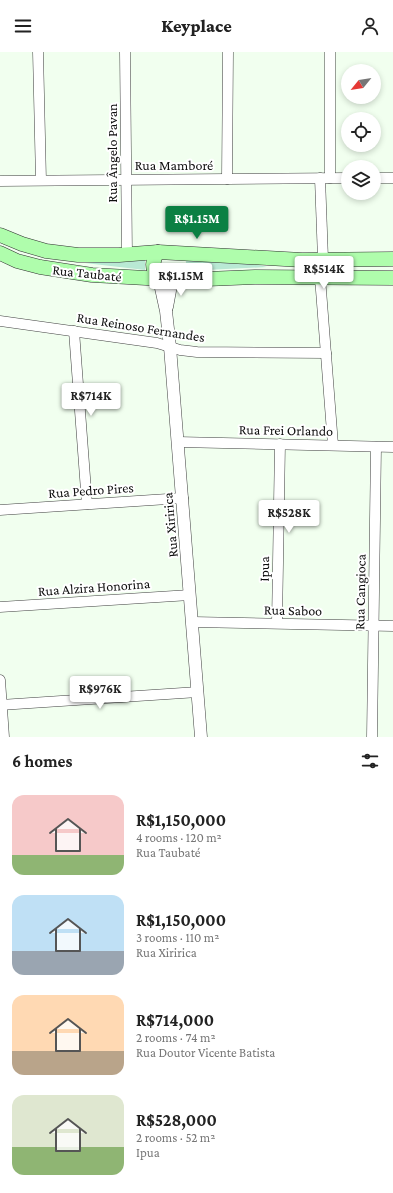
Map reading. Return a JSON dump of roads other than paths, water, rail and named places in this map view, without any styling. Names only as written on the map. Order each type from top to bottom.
[{"type":"main road","name":"Rua Taubaté","points":[[0,235],[22,244],[46,251],[78,255],[158,252],[323,260],[393,259]]},
{"type":"main road","points":[[158,252],[152,266],[156,275],[165,279]]},
{"type":"main road","name":"Rua Taubaté","points":[[0,253],[17,261],[64,272],[87,275],[199,280],[255,277],[393,278]]},
{"type":"main road","points":[[255,277],[259,274],[264,275],[270,268],[269,262],[260,257]]},
{"type":"street","points":[[38,52],[42,180]]},
{"type":"street","name":"Rua Ângelo Pavan","points":[[125,52],[127,254]]},
{"type":"street","points":[[227,179],[228,52]]},
{"type":"street","points":[[330,52],[330,178]]},
{"type":"street","points":[[320,178],[323,260]]},
{"type":"street","name":"Rua Mamboré","points":[[0,181],[341,178]]},
{"type":"street","points":[[381,178],[393,178]]},
{"type":"street","points":[[320,277],[333,446]]},
{"type":"street","name":"Rua Xiririca","points":[[165,279],[166,310],[183,498],[201,737]]},
{"type":"street","name":"Rua Reinoso Fernandes","points":[[0,321],[74,331],[197,352],[326,353]]},
{"type":"street","points":[[74,331],[87,504]]},
{"type":"street","name":"Rua Frei Orlando","points":[[178,442],[393,447]]},
{"type":"street","name":"Ipua","points":[[277,623],[280,444]]},
{"type":"street","name":"Rua Cangioca","points":[[372,737],[376,447]]},
{"type":"street","name":"Rua Pedro Pires","points":[[0,510],[183,498]]},
{"type":"street","name":"Rua Alzira Honorina","points":[[0,607],[190,595]]},
{"type":"street","name":"Rua Saboo","points":[[192,622],[393,626]]},
{"type":"street","points":[[0,680],[4,737]]},
{"type":"street","points":[[1,705],[198,692]]}]
